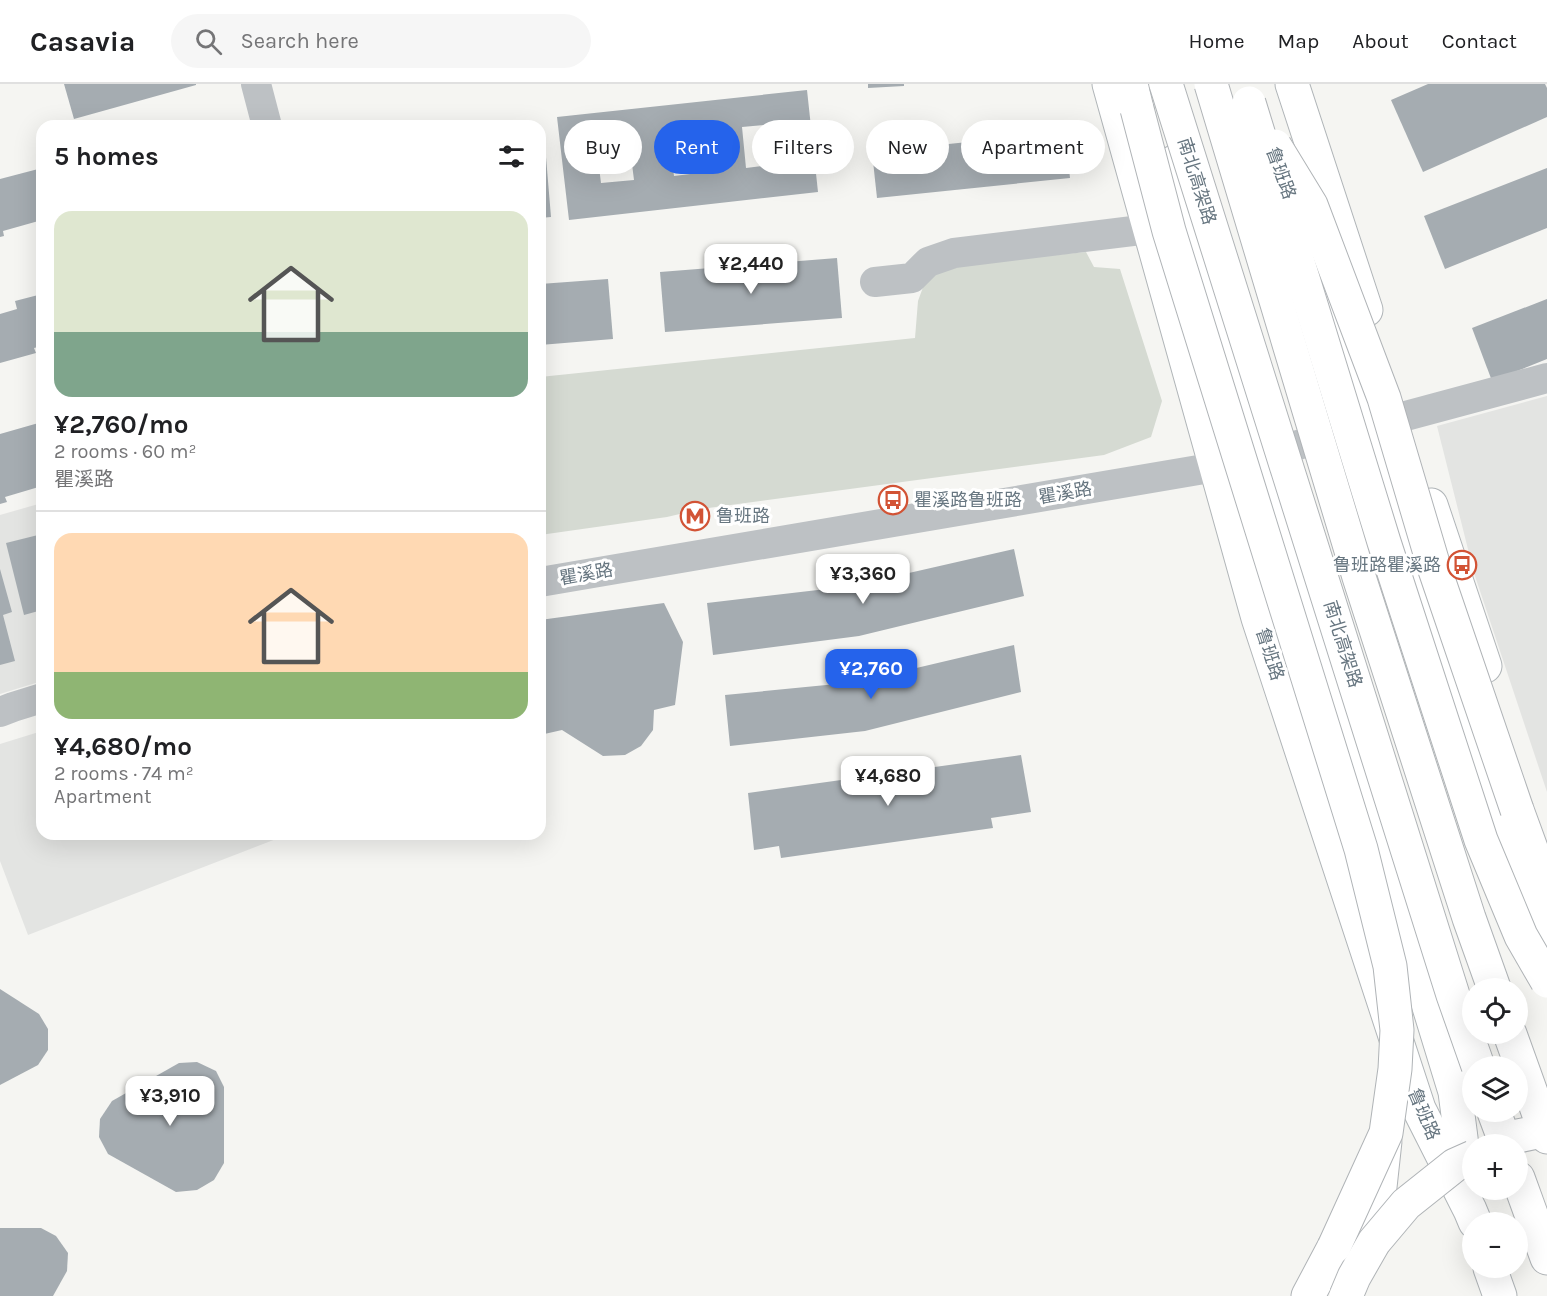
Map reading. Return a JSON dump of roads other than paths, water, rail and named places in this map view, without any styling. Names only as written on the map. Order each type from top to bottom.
[{"type":"main road","name":"鲁班路","points":[[1109,84],[1258,618],[1419,1109],[1471,1212]]},
{"type":"main road","points":[[1131,84],[1168,231],[1361,849],[1390,966],[1397,1030],[1395,1069],[1374,1242]]},
{"type":"main road","name":"鲁班路","points":[[1151,84],[1260,454],[1455,1092],[1472,1212]]},
{"type":"main road","name":"南北高架路","points":[[1166,84],[1453,995],[1474,1056]]},
{"type":"main road","name":"南北高架路","points":[[1212,84],[1359,577],[1491,978]]},
{"type":"main road","name":"鲁班路","points":[[1292,84],[1386,421],[1449,687],[1547,942]]},
{"type":"main road","name":"鲁班路","points":[[1247,90],[1386,421],[1452,567],[1547,857]]},
{"type":"main road","points":[[1247,90],[1311,205],[1384,398],[1435,570],[1547,892]]},
{"type":"main road","points":[[1247,90],[1384,542],[1481,840],[1521,936],[1547,981]]},
{"type":"main road","points":[[1514,1044],[1547,1137]]},
{"type":"main road","points":[[1528,1134],[1547,1130]]},
{"type":"main road","points":[[1308,1296],[1334,1247],[1386,1133]]},
{"type":"main road","points":[[1346,1290],[1374,1242],[1406,1204],[1462,1162]]},
{"type":"main road","points":[[1526,1200],[1547,1258]]},
{"type":"main road","points":[[1494,1278],[1500,1296]]},
{"type":"street","points":[[256,84],[265,120]]},
{"type":"street","points":[[875,282],[912,278],[928,262],[954,253],[1149,229]]},
{"type":"street","name":"瞿溪路","points":[[546,581],[1216,466],[1547,378]]},
{"type":"street","points":[[0,712],[36,700]]},
{"type":"place","name":"瞿溪路鲁班路","points":[[893,500]]},
{"type":"place","name":"鲁班路","points":[[695,516]]},
{"type":"place","name":"鲁班路瞿溪路","points":[[1462,565]]}]
